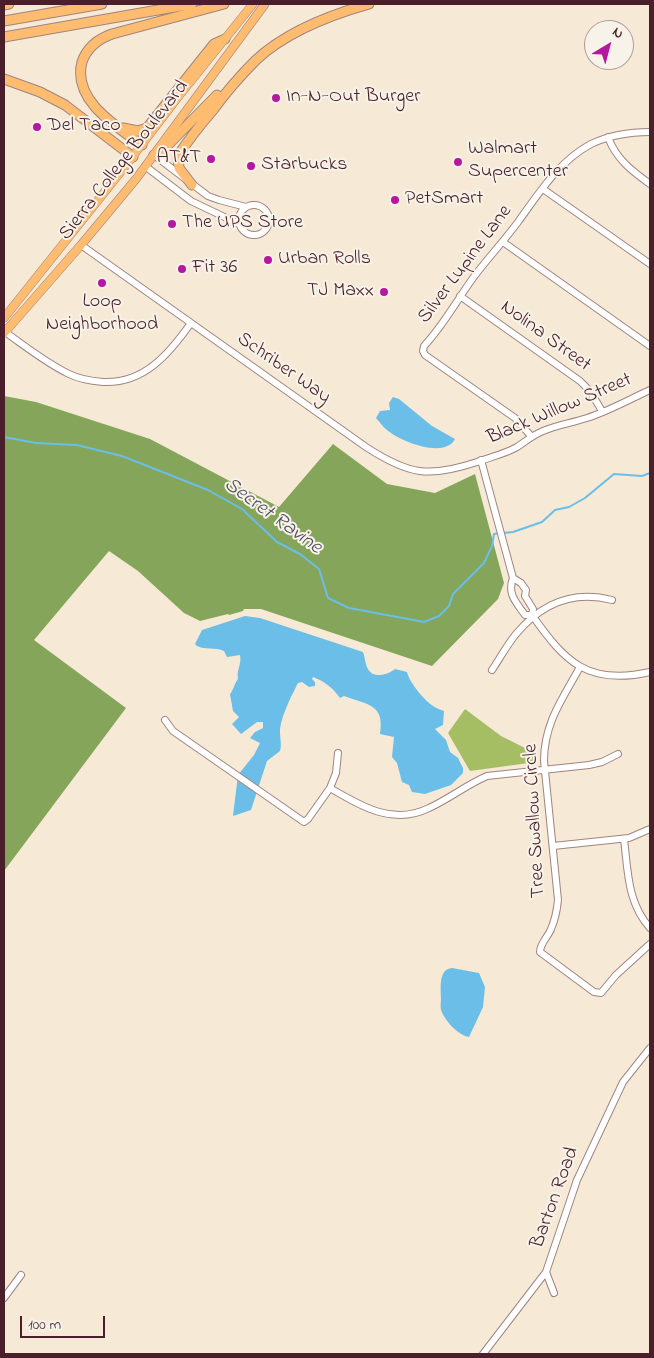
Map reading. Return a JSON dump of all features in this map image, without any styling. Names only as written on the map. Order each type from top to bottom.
[{"type":"highway","points":[[4,5],[9,4]]},
{"type":"highway","points":[[4,21],[102,4]]},
{"type":"highway","points":[[4,37],[192,4]]},
{"type":"highway","points":[[142,145],[94,106],[84,92],[81,82],[82,64],[90,49],[96,41],[112,34],[224,4]]},
{"type":"highway","points":[[192,185],[179,168],[178,156],[231,86],[256,60],[280,42],[304,29],[369,4]]},
{"type":"highway","points":[[116,125],[135,131],[147,128],[214,44],[225,39]]},
{"type":"highway","points":[[154,155],[161,152],[237,74],[249,63],[256,60]]},
{"type":"highway","points":[[4,79],[40,92],[65,105],[133,157]]},
{"type":"main road","name":"Sierra College Boulevard","points":[[4,318],[253,4]]},
{"type":"main road","name":"Sierra College Boulevard","points":[[4,332],[81,245],[154,155],[265,4]]},
{"type":"main road","points":[[142,145],[154,155]]},
{"type":"main road","points":[[133,157],[145,166]]},
{"type":"street","name":"Silver Lupine Lane","points":[[531,436],[514,418],[425,355],[423,351],[424,346],[475,276],[504,242],[556,172],[576,154],[591,144],[608,137],[634,132],[650,132]]},
{"type":"street","points":[[608,137],[616,155],[626,166],[650,184]]},
{"type":"street","points":[[154,155],[208,196],[246,207]]},
{"type":"street","points":[[145,166],[199,205],[240,224]]},
{"type":"street","points":[[543,189],[650,264]]},
{"type":"street","points":[[252,205],[261,206],[267,213],[268,223],[265,230],[256,234],[244,231],[240,224],[240,214],[246,207],[252,205]]},
{"type":"street","points":[[504,242],[650,346]]},
{"type":"street","name":"Schriber Way","points":[[81,245],[366,447],[399,466],[424,472],[450,471],[481,460]]},
{"type":"street","name":"Nolina Street","points":[[460,296],[576,377],[590,392],[602,411]]},
{"type":"street","points":[[4,332],[69,374],[91,381],[110,382],[129,380],[150,370],[165,356],[191,323]]},
{"type":"street","name":"Black Willow Street","points":[[481,460],[517,447],[531,436],[561,424],[587,418],[650,390]]},
{"type":"street","points":[[481,460],[513,578],[510,586],[511,595],[525,614],[533,617],[557,650],[580,667],[597,674],[610,676],[636,676],[650,672]]},
{"type":"street","points":[[513,578],[521,583],[526,590],[524,596],[515,600]]},
{"type":"street","points":[[524,596],[533,609],[533,617]]},
{"type":"street","points":[[492,670],[517,633],[533,617],[552,605],[568,598],[587,596],[612,600]]},
{"type":"street","name":"Tree Swallow Circle","points":[[580,667],[549,726],[545,747],[545,770],[558,900],[551,931],[540,946],[540,952],[594,992],[601,994],[616,975],[650,944]]},
{"type":"street","points":[[165,720],[173,731],[304,822],[330,788],[336,773],[338,753]]},
{"type":"street","points":[[330,788],[366,808],[387,815],[408,814],[427,809],[486,776],[602,762],[618,754]]},
{"type":"street","points":[[553,846],[624,839],[636,836],[650,829]]},
{"type":"street","points":[[624,839],[630,888],[639,914],[650,928]]},
{"type":"street","name":"Barton Road","points":[[483,1354],[546,1272],[577,1180],[623,1082],[650,1048]]},
{"type":"street","points":[[546,1272],[554,1293]]},
{"type":"street","points":[[4,1298],[21,1275]]},
{"type":"green space","points":[[4,396],[36,402],[150,439],[279,507],[333,444],[387,484],[435,493],[475,474],[504,583],[498,599],[432,666],[261,609],[244,609],[229,615],[200,621],[184,613],[138,571],[109,551],[34,640],[126,708],[4,871]]},
{"type":"green space","points":[[465,709],[501,736],[535,753],[536,762],[470,771],[448,733]]},
{"type":"water","points":[[393,397],[399,399],[432,426],[455,439],[450,445],[442,448],[433,448],[422,447],[394,435],[376,418],[380,411],[390,410],[389,403]]},
{"type":"water","points":[[245,616],[260,618],[363,652],[367,667],[373,674],[385,674],[395,669],[407,672],[414,686],[425,700],[434,707],[444,711],[443,725],[435,729],[446,740],[450,752],[458,758],[463,768],[463,773],[451,785],[425,794],[412,792],[409,785],[402,782],[397,763],[392,757],[394,737],[380,734],[381,724],[377,711],[367,704],[344,696],[340,698],[328,685],[313,677],[315,686],[309,687],[302,682],[298,683],[290,700],[281,726],[280,751],[267,761],[251,810],[233,816],[238,775],[254,755],[260,743],[250,738],[255,732],[263,728],[263,722],[257,722],[241,734],[232,724],[239,717],[233,711],[230,694],[238,679],[240,655],[227,657],[224,651],[200,647],[195,644],[202,630]]},
{"type":"water","points":[[452,968],[479,973],[485,987],[483,1007],[469,1037],[452,1027],[441,1010],[442,976],[444,972]]},
{"type":"waterway","name":"Secret Ravine","points":[[4,437],[36,443],[77,445],[122,456],[208,490],[242,509],[277,542],[300,554],[319,569],[328,598],[349,608],[424,622],[439,616],[449,606],[453,594],[484,563],[492,546],[494,534],[499,533]]},
{"type":"waterway","name":"Secret Ravine","points":[[503,533],[513,532],[542,522],[555,510],[569,507],[585,498],[614,474],[642,476],[650,473]]},
{"type":"place","name":"In-N-Out Burger","points":[[276,98]]},
{"type":"place","name":"Del Taco","points":[[37,127]]},
{"type":"place","name":"AT&T","points":[[211,159]]},
{"type":"place","name":"Walmart Supercenter","points":[[458,162]]},
{"type":"place","name":"Starbucks","points":[[251,166]]},
{"type":"place","name":"PetSmart","points":[[395,200]]},
{"type":"place","name":"The UPS Store","points":[[172,224]]},
{"type":"place","name":"Urban Rolls","points":[[268,260]]},
{"type":"place","name":"Fit 36","points":[[182,269]]},
{"type":"place","name":"Loop Neighborhood","points":[[102,283]]},
{"type":"place","name":"TJ Maxx","points":[[384,292]]}]
